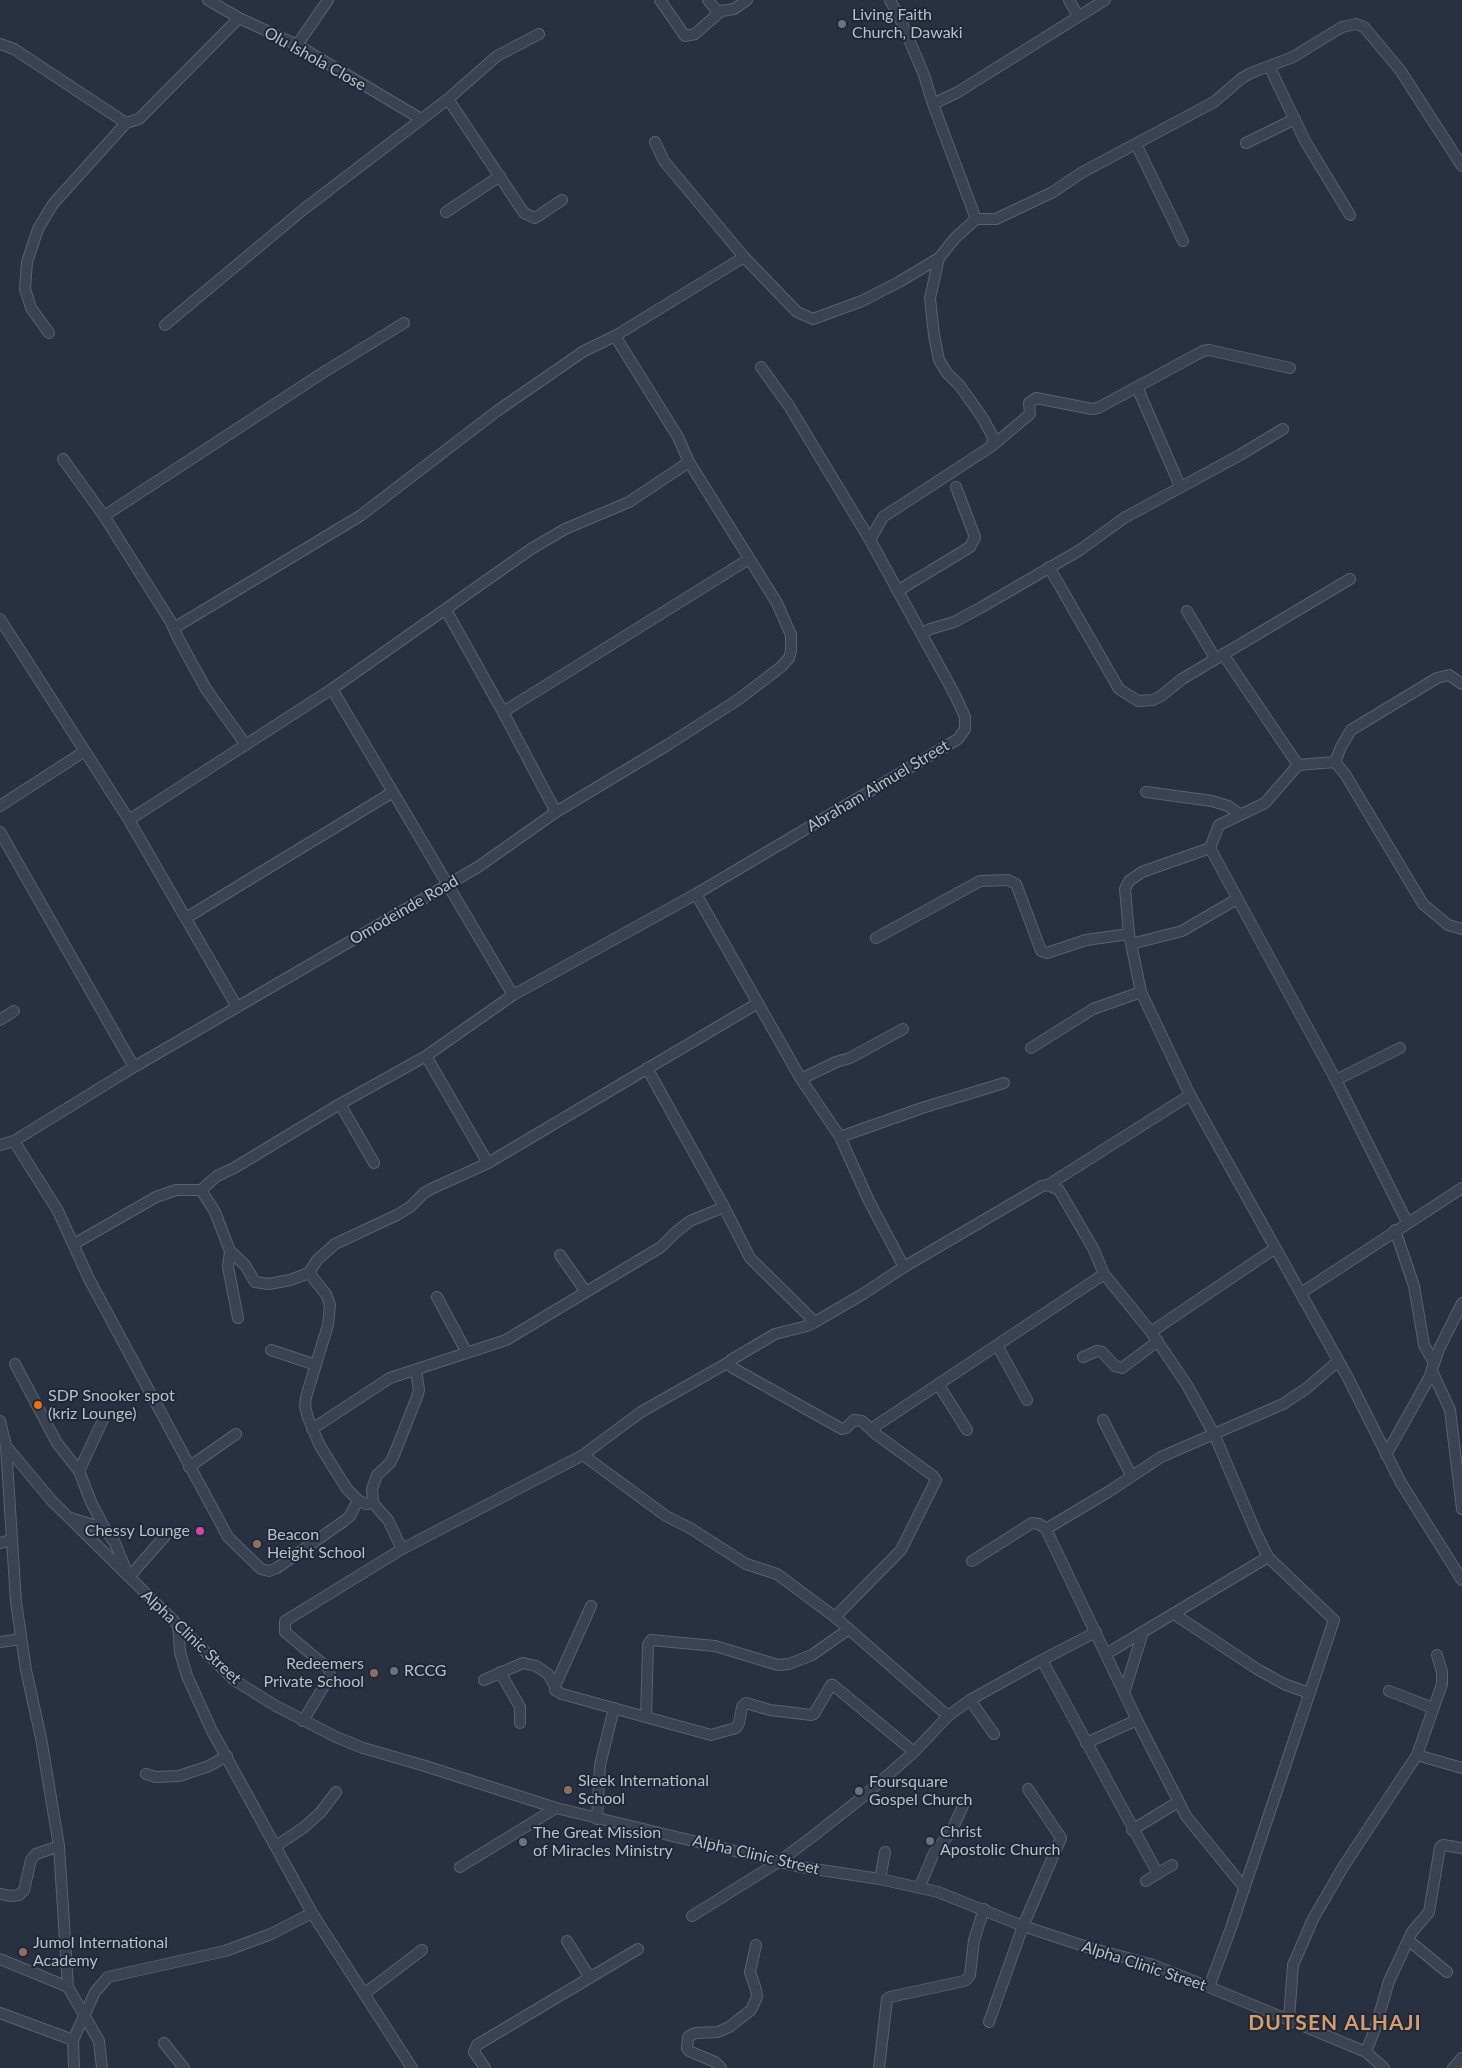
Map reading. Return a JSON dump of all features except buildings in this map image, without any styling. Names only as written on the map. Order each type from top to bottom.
[{"type":"street","name":"Olu Ishola Close","points":[[208,0],[239,18],[297,45],[421,119]]},
{"type":"street","points":[[297,45],[328,0]]},
{"type":"street","points":[[660,0],[685,36],[695,34],[721,12],[734,9],[747,0]]},
{"type":"street","points":[[708,0],[715,9],[721,12]]},
{"type":"street","points":[[890,0],[911,42],[976,219]]},
{"type":"street","points":[[1069,0],[1078,16]]},
{"type":"street","points":[[933,104],[958,92],[1105,0]]},
{"type":"street","points":[[49,333],[31,308],[25,289],[27,262],[38,229],[53,204],[126,123],[139,119],[239,18]]},
{"type":"street","points":[[656,142],[664,162],[744,257],[797,312],[814,319],[862,301],[939,258],[955,238],[976,219],[990,220],[1002,217],[1053,192],[1081,173],[1214,102],[1242,78],[1293,57],[1342,27],[1360,25],[1400,70],[1461,161]]},
{"type":"street","points":[[165,325],[304,209],[448,100],[497,56],[539,34]]},
{"type":"street","points":[[0,44],[14,49],[126,123]]},
{"type":"street","points":[[1269,66],[1305,141],[1350,214]]},
{"type":"street","points":[[448,100],[524,213],[535,218],[562,200]]},
{"type":"street","points":[[1246,143],[1295,120]]},
{"type":"street","points":[[1136,144],[1184,241]]},
{"type":"street","points":[[446,212],[500,176]]},
{"type":"street","points":[[174,628],[360,516],[497,411],[584,351],[615,336],[744,257]]},
{"type":"street","points":[[939,258],[930,298],[939,360],[982,417],[993,437],[992,446]]},
{"type":"street","points":[[104,516],[324,372],[404,323]]},
{"type":"street","points":[[503,712],[749,559],[689,462],[678,437],[615,336]]},
{"type":"street","points":[[870,540],[883,517],[992,446],[1030,414],[1029,403],[1036,398],[1092,409],[1098,408],[1203,351],[1209,350],[1290,368]]},
{"type":"street","name":"Abraham Aimuel Street","points":[[201,1190],[217,1176],[234,1168],[340,1104],[426,1056],[514,995],[696,894],[958,739],[965,729],[965,717],[899,590],[789,406],[761,367]]},
{"type":"street","points":[[1137,387],[1180,486]]},
{"type":"street","points":[[922,634],[930,629],[954,622],[980,608],[1080,550],[1124,518],[1240,455],[1282,429]]},
{"type":"street","points":[[63,459],[104,516],[174,628],[206,689],[246,744]]},
{"type":"street","points":[[129,820],[332,689],[531,549],[565,529],[629,502],[689,462]]},
{"type":"street","points":[[899,590],[970,547],[975,537],[956,487]]},
{"type":"street","name":"Omodeinde Road","points":[[0,1145],[14,1141],[134,1067],[478,867],[556,812],[669,744],[739,699],[782,666],[789,658],[791,635],[777,603],[749,559]]},
{"type":"street","points":[[1049,567],[1119,689],[1138,700],[1153,700],[1219,656],[1350,579]]},
{"type":"street","points":[[446,610],[556,812]]},
{"type":"street","points":[[1187,611],[1298,765]]},
{"type":"street","points":[[0,619],[129,820],[237,1008]]},
{"type":"street","points":[[1335,762],[1350,730],[1437,678],[1449,675],[1462,684]]},
{"type":"street","points":[[332,689],[514,995]]},
{"type":"street","points":[[0,806],[85,751]]},
{"type":"street","points":[[1335,762],[1298,765],[1264,804],[1219,825],[1210,848],[1142,872],[1130,881],[1125,889],[1130,939],[1141,992],[1190,1096],[1358,1397],[1401,1483],[1462,1580]]},
{"type":"street","points":[[1335,762],[1345,774],[1423,904],[1448,925],[1462,929]]},
{"type":"street","points":[[186,918],[393,792]]},
{"type":"street","points":[[1146,792],[1212,801],[1228,806],[1240,814]]},
{"type":"street","points":[[0,832],[134,1067]]},
{"type":"street","points":[[1210,848],[1336,1080],[1407,1222]]},
{"type":"street","points":[[876,938],[980,881],[1008,880],[1016,884],[1041,951],[1047,953],[1086,940],[1130,939],[1182,931],[1237,899]]},
{"type":"street","points":[[696,894],[801,1079],[840,1137],[869,1201],[904,1267]]},
{"type":"street","points":[[1031,1048],[1093,1009],[1141,992]]},
{"type":"street","points":[[74,1244],[156,1197],[176,1190],[201,1190],[215,1212],[230,1251],[245,1265],[252,1278],[259,1284],[279,1283],[309,1273],[317,1260],[335,1244],[397,1215],[410,1207],[424,1193],[488,1163],[758,1003]]},
{"type":"street","points":[[0,1020],[14,1011]]},
{"type":"street","points":[[801,1079],[836,1062],[850,1058],[903,1029]]},
{"type":"street","points":[[1336,1080],[1400,1048]]},
{"type":"street","points":[[426,1056],[488,1163]]},
{"type":"street","points":[[647,1068],[724,1206],[750,1258],[815,1322]]},
{"type":"street","points":[[840,1137],[922,1108],[1004,1083]]},
{"type":"street","points":[[303,1721],[330,1676],[328,1669],[285,1632],[285,1621],[402,1550],[583,1455],[641,1412],[775,1334],[807,1326],[815,1322],[904,1267],[1042,1186],[1048,1185],[1190,1096]]},
{"type":"street","points":[[340,1104],[374,1163]]},
{"type":"street","points":[[14,1141],[58,1211],[89,1279],[223,1531],[261,1569],[269,1571],[277,1568],[344,1521],[350,1516],[358,1500]]},
{"type":"street","points":[[1048,1185],[1060,1190],[1093,1248],[1104,1274],[1152,1332],[1187,1385],[1214,1434],[1268,1557],[1334,1620],[1209,1987]]},
{"type":"street","points":[[1301,1293],[1407,1222],[1462,1188]]},
{"type":"street","points":[[312,1429],[390,1378],[506,1340],[661,1247],[690,1221],[724,1206]]},
{"type":"street","points":[[1395,1230],[1414,1286],[1424,1345],[1450,1410],[1462,1509]]},
{"type":"street","points":[[1152,1332],[1274,1249]]},
{"type":"street","points":[[230,1251],[228,1267],[238,1318]]},
{"type":"street","points":[[560,1255],[586,1292]]},
{"type":"street","points":[[309,1273],[326,1294],[330,1305],[328,1324],[305,1406],[312,1429],[320,1446],[346,1489],[358,1500],[366,1504],[373,1503]]},
{"type":"street","points":[[871,1429],[1104,1274]]},
{"type":"street","points":[[437,1297],[467,1353]]},
{"type":"street","points":[[1386,1455],[1433,1367],[1462,1303]]},
{"type":"street","points":[[1084,1357],[1097,1351],[1102,1352],[1116,1366],[1122,1368],[1158,1341]]},
{"type":"street","points":[[997,1345],[1027,1400]]},
{"type":"street","points":[[271,1350],[316,1365]]},
{"type":"street","points":[[729,1362],[733,1368],[842,1428],[846,1428],[854,1420],[858,1419],[936,1480],[936,1484],[901,1550],[835,1617]]},
{"type":"street","points":[[1046,1529],[1108,1492],[1131,1475],[1161,1457],[1283,1404],[1307,1388],[1337,1362]]},
{"type":"street","points":[[15,1364],[57,1443],[79,1471],[91,1502],[105,1529],[115,1542],[129,1577],[166,1536]]},
{"type":"street","points":[[402,1550],[388,1520],[373,1503],[374,1481],[394,1455],[417,1397],[419,1390],[416,1370]]},
{"type":"street","points":[[938,1384],[967,1430]]},
{"type":"street","points":[[79,1471],[103,1420]]},
{"type":"street","points":[[1103,1420],[1131,1475]]},
{"type":"street","name":"Alpha Clinic Street","points":[[0,1421],[6,1446],[34,1481],[67,1517],[234,1680],[256,1695],[336,1738],[362,1748],[422,1764],[556,1808],[597,1819],[801,1867],[920,1886],[984,1909],[1023,1926],[1087,1947],[1153,1965],[1366,2052],[1384,2068]]},
{"type":"street","points":[[189,1467],[236,1434]]},
{"type":"street","points":[[6,1446],[11,1540],[21,1639],[59,1846],[68,1987],[86,2015],[99,2041],[102,2068]]},
{"type":"street","points":[[583,1455],[666,1516],[690,1528],[746,1564],[777,1574],[835,1617],[948,1716]]},
{"type":"street","points":[[67,1517],[105,1529]]},
{"type":"street","points":[[972,1561],[1032,1523],[1039,1524],[1046,1529],[1136,1720],[1178,1802],[1200,1834],[1244,1886]]},
{"type":"street","points":[[0,1543],[11,1540]]},
{"type":"street","points":[[1106,1654],[1268,1557]]},
{"type":"street","points":[[555,1686],[591,1606]]},
{"type":"street","points":[[1174,1614],[1257,1669],[1284,1684],[1309,1693]]},
{"type":"street","points":[[178,1625],[180,1652],[187,1676],[226,1756],[312,1913],[412,2068]]},
{"type":"street","points":[[646,1717],[648,1645],[651,1640],[715,1646],[778,1665],[789,1664],[812,1655],[849,1629]]},
{"type":"street","points":[[692,1916],[780,1861],[864,1796],[914,1752],[948,1716],[970,1700],[1096,1632]]},
{"type":"street","points":[[1124,1693],[1143,1632]]},
{"type":"street","points":[[0,1642],[21,1639]]},
{"type":"street","points":[[1289,2019],[1293,1965],[1313,1920],[1343,1867],[1417,1755],[1443,1678],[1437,1655]]},
{"type":"street","points":[[1042,1660],[1132,1830],[1158,1874]]},
{"type":"street","points":[[484,1680],[523,1664],[536,1666],[548,1674],[555,1686],[555,1690],[562,1694],[711,1735],[736,1728],[739,1723],[742,1707],[746,1703],[770,1710],[812,1715],[832,1685],[914,1752]]},
{"type":"street","points":[[500,1672],[520,1707],[520,1723]]},
{"type":"street","points":[[1389,1691],[1433,1708]]},
{"type":"street","points":[[970,1700],[994,1734]]},
{"type":"street","points":[[597,1819],[600,1764],[614,1708]]},
{"type":"street","points":[[1086,1743],[1136,1720]]},
{"type":"street","points":[[1417,1755],[1462,1768]]},
{"type":"street","points":[[146,1774],[156,1777],[179,1776],[209,1766],[226,1756]]},
{"type":"street","points":[[989,2022],[1023,1926],[1062,1838],[1028,1789]]},
{"type":"street","points":[[276,1846],[303,1828],[320,1813],[336,1792]]},
{"type":"street","points":[[1132,1830],[1178,1802]]},
{"type":"street","points":[[920,1886],[934,1853],[951,1832],[963,1806]]},
{"type":"street","points":[[460,1867],[556,1808]]},
{"type":"street","points":[[0,1894],[19,1895],[24,1890],[31,1860],[36,1854],[59,1846]]},
{"type":"street","points":[[1366,2052],[1375,2029],[1386,1987],[1414,1929],[1429,1912],[1440,1847],[1462,1848]]},
{"type":"street","points":[[880,1879],[885,1852]]},
{"type":"street","points":[[1146,1881],[1172,1864]]},
{"type":"street","points":[[879,2068],[887,2000],[890,1997],[967,1979],[970,1975],[974,1940],[984,1909]]},
{"type":"street","points":[[74,2068],[73,2040],[95,1992],[108,1978],[225,1951],[271,1934],[312,1913]]},
{"type":"street","points":[[1408,1940],[1447,1972]]},
{"type":"street","points":[[567,1941],[590,1978]]},
{"type":"street","points":[[721,2068],[715,2062],[689,2051],[686,2048],[688,2037],[695,2033],[718,2032],[729,2027],[751,2010],[757,1997],[750,1972],[756,1945]]},
{"type":"street","points":[[485,2068],[474,2052],[477,2045],[638,1949]]},
{"type":"street","points":[[364,1994],[422,1950]]},
{"type":"street","points":[[0,1959],[68,1987]]},
{"type":"street","points":[[0,2012],[73,2040]]},
{"type":"street","points":[[164,2043],[184,2068]]},
{"type":"street","points":[[1453,2068],[1462,2058]]},
{"type":"place","name":"Living Faith Church, Dawaki","points":[[842,24]]},
{"type":"place","name":"SDP Snooker spot (kriz Lounge)","points":[[38,1405]]},
{"type":"place","name":"Chessy Lounge","points":[[200,1531]]},
{"type":"place","name":"Beacon Height School","points":[[257,1544]]},
{"type":"place","name":"RCCG","points":[[394,1671]]},
{"type":"place","name":"Redeemers Private School","points":[[374,1673]]},
{"type":"place","name":"Sleek International School","points":[[568,1790]]},
{"type":"place","name":"Foursquare Gospel Church","points":[[859,1791]]},
{"type":"place","name":"Christ Apostolic Church","points":[[930,1841]]},
{"type":"place","name":"The Great Mission of Miracles Ministry","points":[[523,1842]]},
{"type":"place","name":"Jumol International Academy","points":[[23,1952]]},
{"type":"district","name":"DUTSEN ALHAJI","points":[[1335,2023]]}]
